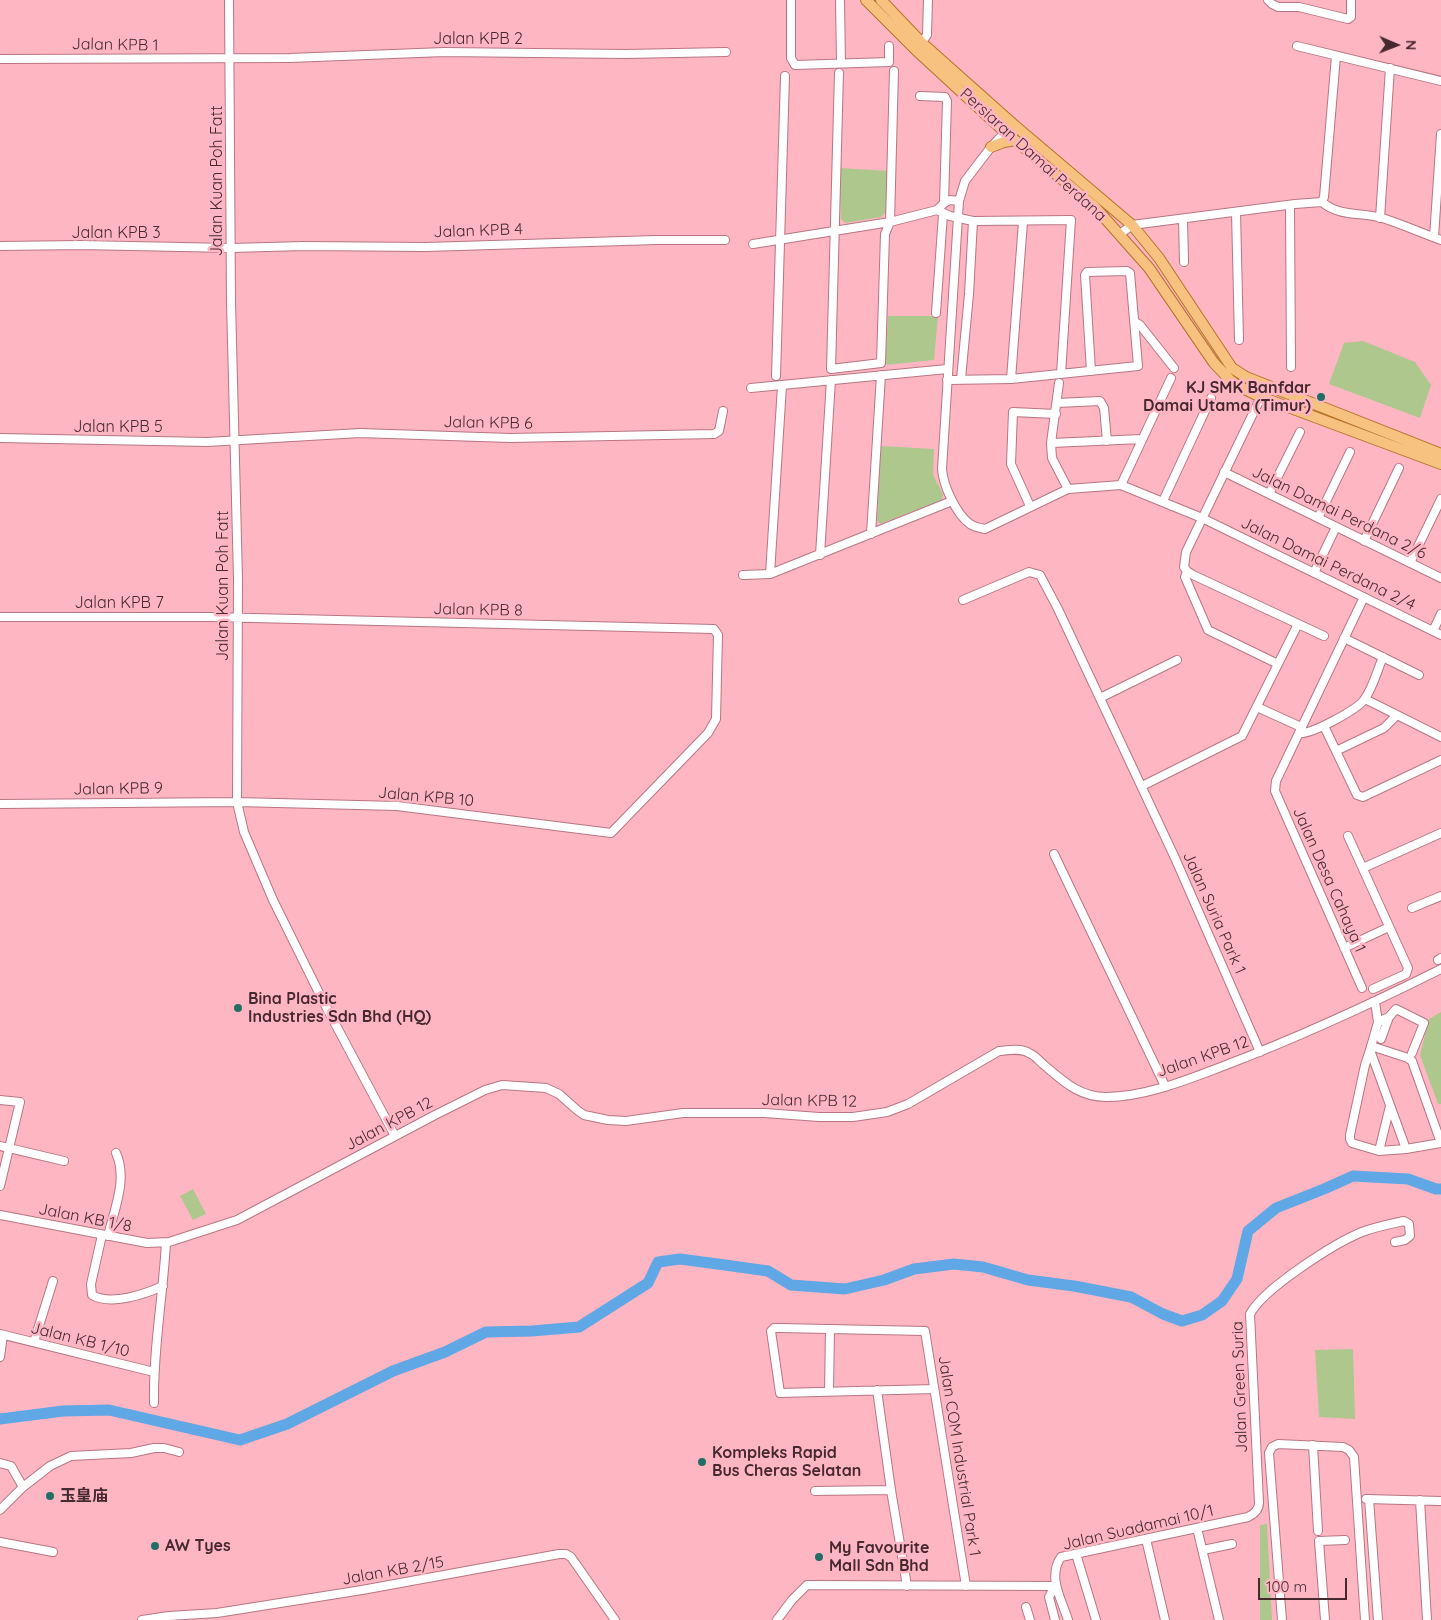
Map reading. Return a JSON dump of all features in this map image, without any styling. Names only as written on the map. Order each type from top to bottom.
[{"type":"main road","name":"Persiaran Damai Perdana","points":[[866,0],[1009,128],[1132,226],[1159,258],[1232,368],[1246,377],[1440,453]]},
{"type":"main road","name":"Persiaran Damai Perdana","points":[[881,0],[919,46],[996,123],[1009,128],[1015,140],[1094,206],[1120,234],[1149,268],[1207,354],[1230,380],[1238,386],[1262,397],[1441,464]]},
{"type":"main road","points":[[991,147],[996,132],[996,123]]},
{"type":"main road","points":[[991,147],[1015,140]]},
{"type":"main road","points":[[1207,354],[1208,349],[1212,346],[1219,350]]},
{"type":"street","name":"Jalan Kuan Poh Fatt","points":[[229,0],[231,248],[238,618],[237,802],[244,832],[273,900],[323,1001],[394,1136]]},
{"type":"street","points":[[791,0],[791,58],[795,65],[889,62],[889,46]]},
{"type":"street","points":[[840,0],[841,63]]},
{"type":"street","points":[[919,46],[926,35],[928,0]]},
{"type":"street","points":[[1268,0],[1278,6],[1299,7],[1348,19],[1351,17],[1351,0]]},
{"type":"street","points":[[1297,46],[1441,81]]},
{"type":"street","name":"Jalan KPB 2","points":[[230,58],[327,57],[444,52],[616,54],[726,52]]},
{"type":"street","points":[[1322,202],[1324,197],[1336,56]]},
{"type":"street","name":"Jalan KPB 1","points":[[0,58],[230,58]]},
{"type":"street","points":[[1380,218],[1390,68]]},
{"type":"street","points":[[839,74],[831,369],[881,363],[885,234],[890,222],[894,71]]},
{"type":"street","points":[[776,376],[785,76]]},
{"type":"street","points":[[920,96],[942,96],[946,97],[947,101],[944,203],[940,212],[936,313]]},
{"type":"street","points":[[1009,128],[964,181],[959,201],[942,468],[952,501],[970,524],[985,529],[1068,489],[1121,485],[1171,378]]},
{"type":"street","points":[[1120,234],[1132,226],[1322,202],[1328,207],[1353,215],[1380,218],[1437,238],[1441,134]]},
{"type":"street","points":[[944,203],[950,200],[959,201]]},
{"type":"street","points":[[1290,205],[1291,367]]},
{"type":"street","points":[[753,244],[940,212],[973,221],[1023,222],[1072,220],[1061,374]]},
{"type":"street","points":[[1236,212],[1239,340]]},
{"type":"street","points":[[1182,219],[1184,262]]},
{"type":"street","points":[[961,379],[969,294],[973,221]]},
{"type":"street","points":[[1011,379],[1023,222]]},
{"type":"street","name":"Jalan KPB 4","points":[[231,248],[304,246],[426,247],[656,240],[725,240]]},
{"type":"street","name":"Jalan KPB 3","points":[[0,246],[81,245],[231,248]]},
{"type":"street","points":[[947,380],[1011,379],[1061,374],[1090,371],[1138,366],[1130,273],[1128,271],[1087,272],[1085,275],[1090,371]]},
{"type":"street","points":[[1135,322],[1140,324],[1174,368]]},
{"type":"street","points":[[751,388],[947,369]]},
{"type":"street","points":[[871,534],[881,375]]},
{"type":"street","points":[[820,555],[831,380]]},
{"type":"street","points":[[1059,383],[1051,443],[1052,458],[1068,489]]},
{"type":"street","points":[[770,574],[782,386]]},
{"type":"street","points":[[1262,397],[1186,552],[1185,577],[1208,630],[1278,664]]},
{"type":"street","points":[[1163,501],[1211,398]]},
{"type":"street","points":[[1057,403],[1097,400],[1103,404],[1107,441]]},
{"type":"street","name":"Jalan KPB 6","points":[[235,441],[360,433],[510,438],[714,434],[720,431],[722,412]]},
{"type":"street","points":[[1030,506],[1011,464],[1013,412],[1056,414]]},
{"type":"street","points":[[1270,494],[1300,432]]},
{"type":"street","name":"Jalan KPB 5","points":[[0,438],[235,441]]},
{"type":"street","points":[[1051,443],[1142,439]]},
{"type":"street","points":[[1318,518],[1350,452]]},
{"type":"street","points":[[1364,540],[1399,468]]},
{"type":"street","name":"Jalan Damai Perdana 2/6","points":[[1224,472],[1441,578]]},
{"type":"street","name":"Jalan Damai Perdana 2/4","points":[[1121,485],[1202,518],[1441,636]]},
{"type":"street","points":[[1410,563],[1441,499]]},
{"type":"street","points":[[743,575],[770,574],[952,501]]},
{"type":"street","points":[[1314,573],[1336,527]]},
{"type":"street","points":[[1186,569],[1324,636]]},
{"type":"street","name":"Jalan Suria Park 1","points":[[963,600],[1029,572],[1040,575],[1054,600],[1142,786],[1260,1052]]},
{"type":"street","points":[[1300,730],[1364,597]]},
{"type":"street","points":[[1433,631],[1441,614]]},
{"type":"street","name":"Jalan KPB 7","points":[[0,617],[238,618]]},
{"type":"street","name":"Jalan KPB 8","points":[[238,618],[714,629],[717,632],[716,719],[713,727],[612,833]]},
{"type":"street","points":[[1142,786],[1242,736],[1298,624]]},
{"type":"street","points":[[1344,638],[1419,674]]},
{"type":"street","points":[[1257,707],[1304,733],[1324,726],[1359,705],[1365,699],[1383,657]]},
{"type":"street","points":[[1100,698],[1177,660]]},
{"type":"street","points":[[1365,699],[1441,737]]},
{"type":"street","points":[[1336,751],[1384,728],[1396,716]]},
{"type":"street","points":[[1324,726],[1357,795],[1363,797],[1441,760]]},
{"type":"street","name":"Jalan Desa Cahaya 1","points":[[1300,730],[1276,781],[1275,791],[1362,988]]},
{"type":"street","name":"Jalan KPB 9","points":[[0,804],[237,802]]},
{"type":"street","name":"Jalan KPB 10","points":[[237,802],[397,806],[612,833]]},
{"type":"street","points":[[1363,868],[1441,833]]},
{"type":"street","points":[[1348,836],[1408,968],[1406,974],[1373,989]]},
{"type":"street","points":[[1054,854],[1165,1086]]},
{"type":"street","points":[[1412,908],[1441,896]]},
{"type":"street","points":[[1344,948],[1389,927]]},
{"type":"street","name":"Jalan KPB 12","points":[[166,1243],[237,1220],[484,1090],[502,1085],[546,1088],[559,1094],[584,1115],[608,1120],[626,1121],[683,1113],[765,1113],[818,1117],[871,1115],[887,1112],[908,1104],[1000,1051],[1014,1050],[1029,1052],[1072,1089],[1089,1096],[1131,1095],[1179,1083],[1260,1052],[1375,1002],[1441,969]]},
{"type":"street","points":[[1370,1048],[1408,1058],[1412,1061],[1441,1143],[1379,1152],[1352,1143],[1350,1139],[1365,1065],[1370,1048],[1378,1022],[1375,1002]]},
{"type":"street","points":[[1381,1039],[1389,1018],[1396,1009],[1424,1023],[1412,1053]]},
{"type":"street","points":[[1378,1022],[1389,1018]]},
{"type":"street","points":[[1370,1048],[1406,1149]]},
{"type":"street","points":[[0,1100],[20,1102],[0,1186]]},
{"type":"street","points":[[1379,1152],[1391,1105]]},
{"type":"street","points":[[0,1146],[64,1162]]},
{"type":"street","points":[[116,1153],[120,1163],[121,1179],[91,1284],[92,1295],[102,1298],[131,1298],[163,1286]]},
{"type":"street","name":"Jalan KB 1/8","points":[[0,1215],[147,1244],[166,1243]]},
{"type":"street","name":"Jalan Green Suria","points":[[1248,1517],[1259,1508],[1250,1317],[1252,1310],[1278,1285],[1302,1266],[1364,1231],[1404,1221],[1409,1224],[1410,1236],[1405,1240],[1395,1242]]},
{"type":"street","points":[[154,1402],[154,1372],[166,1243]]},
{"type":"street","points":[[34,1342],[53,1281]]},
{"type":"street","points":[[829,1391],[830,1328],[774,1328],[771,1331],[780,1393],[934,1388]]},
{"type":"street","name":"Jalan COM Industrial Park 1","points":[[830,1328],[925,1331],[966,1586]]},
{"type":"street","points":[[0,1357],[2,1335]]},
{"type":"street","name":"Jalan KB 1/10","points":[[2,1335],[154,1372]]},
{"type":"street","points":[[877,1390],[907,1586]]},
{"type":"street","points":[[1282,1620],[1269,1453],[1278,1444],[1343,1447],[1349,1450],[1354,1457],[1366,1620]]},
{"type":"street","points":[[1313,1445],[1318,1531]]},
{"type":"street","points":[[0,1510],[23,1487],[50,1466],[71,1456],[138,1453],[154,1448],[164,1448],[179,1452]]},
{"type":"street","points":[[0,1463],[10,1466],[23,1487]]},
{"type":"street","points":[[816,1491],[891,1490]]},
{"type":"street","points":[[1357,1499],[1441,1501]]},
{"type":"street","points":[[1369,1499],[1378,1620]]},
{"type":"street","points":[[1420,1500],[1427,1620]]},
{"type":"street","name":"Jalan Suadamai 10/1","points":[[1068,1620],[1056,1586],[1055,1568],[1061,1557],[1147,1543],[1198,1532],[1248,1517]]},
{"type":"street","points":[[1198,1532],[1218,1620]]},
{"type":"street","points":[[1325,1620],[1319,1541],[1344,1540]]},
{"type":"street","points":[[0,1542],[53,1552]]},
{"type":"street","points":[[1147,1543],[1165,1620]]},
{"type":"street","points":[[1203,1550],[1232,1544]]},
{"type":"street","name":"Jalan KB 2/15","points":[[142,1620],[217,1613],[346,1593],[559,1554],[566,1554],[571,1557],[616,1620]]},
{"type":"street","points":[[1076,1554],[1096,1620]]},
{"type":"street","points":[[777,1620],[792,1600],[807,1585],[1056,1586]]},
{"type":"street","name":"Jalan Suadamai 10/1","points":[[1055,1620],[1049,1597],[1056,1586]]},
{"type":"street","points":[[1026,1607],[1030,1620]]},
{"type":"green space","points":[[840,168],[888,171],[887,211],[881,217],[845,223],[841,219]]},
{"type":"green space","points":[[888,316],[938,316],[934,360],[885,365]]},
{"type":"green space","points":[[1363,341],[1415,362],[1431,385],[1420,418],[1329,384],[1344,343]]},
{"type":"green space","points":[[881,446],[934,449],[933,475],[943,494],[942,500],[880,524],[877,520]]},
{"type":"green space","points":[[1441,1012],[1441,1104],[1438,1104],[1420,1055],[1429,1019]]},
{"type":"green space","points":[[193,1189],[206,1214],[193,1220],[180,1196]]},
{"type":"green space","points":[[1353,1349],[1355,1419],[1319,1417],[1315,1350]]},
{"type":"green space","points":[[1267,1524],[1272,1620],[1260,1620],[1260,1525]]},
{"type":"waterway","points":[[0,1419],[63,1411],[109,1410],[240,1440],[287,1424],[393,1371],[445,1352],[486,1332],[579,1327],[648,1283],[658,1262],[680,1259],[768,1271],[791,1285],[845,1289],[884,1280],[914,1269],[954,1264],[983,1267],[1028,1280],[1074,1286],[1131,1297],[1163,1314],[1182,1321],[1202,1315],[1222,1301],[1237,1279],[1248,1231],[1276,1208],[1353,1176],[1408,1179],[1441,1189]]},
{"type":"place","name":"KJ SMK Banfdar Damai Utama (Timur)","points":[[1321,397]]},
{"type":"place","name":"Bina Plastic Industries Sdn Bhd (HQ)","points":[[238,1008]]},
{"type":"place","name":"Kompleks Rapid Bus Cheras Selatan","points":[[702,1462]]},
{"type":"place","name":"玉皇庙","points":[[50,1496]]},
{"type":"place","name":"AW Tyes","points":[[155,1546]]},
{"type":"place","name":"My Favourite Mall Sdn Bhd","points":[[819,1557]]}]
